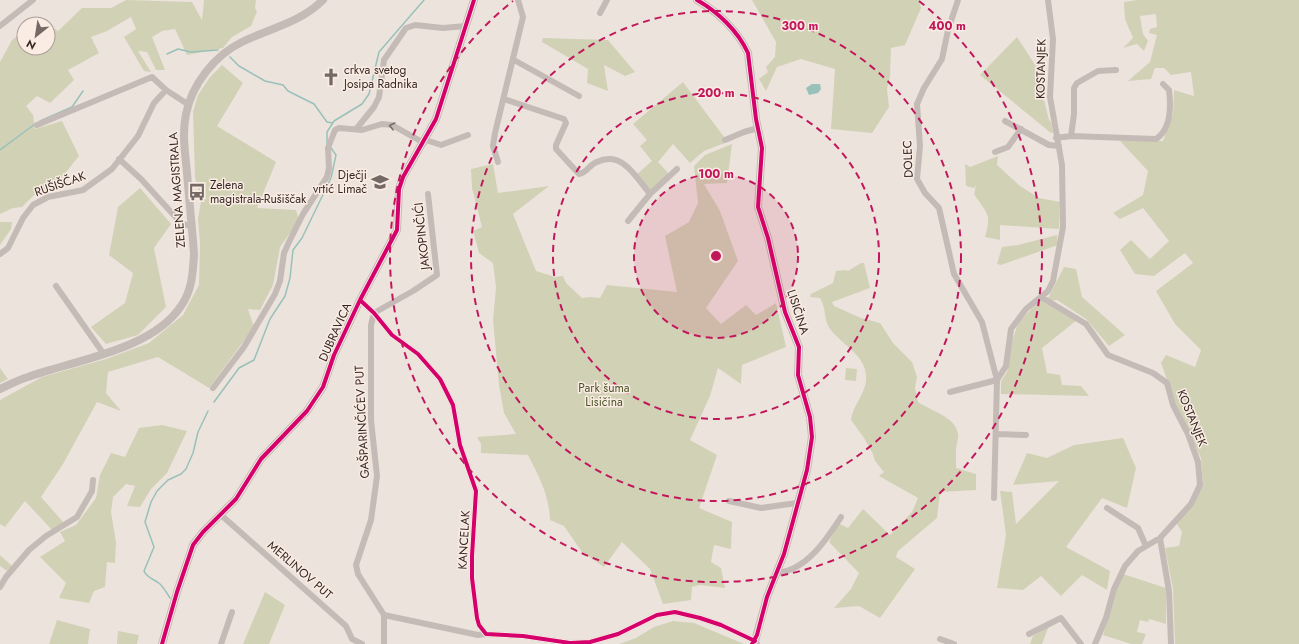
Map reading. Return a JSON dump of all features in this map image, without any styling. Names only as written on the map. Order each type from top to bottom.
[{"type":"street","points":[[0,26],[33,0]]},
{"type":"street","name":"ZELENA MAGISTRALA","points":[[0,389],[27,377],[132,344],[151,334],[170,320],[181,306],[189,291],[192,279],[194,254],[184,137],[188,104],[200,81],[222,54],[242,42],[297,20],[323,0]]},
{"type":"street","name":"DUBRAVICA","points":[[162,644],[191,550],[203,532],[236,499],[261,459],[307,411],[317,398],[360,300],[397,230],[399,188],[403,177],[425,142],[436,119],[474,0]]},
{"type":"street","points":[[498,162],[493,146],[523,17],[518,0]]},
{"type":"street","points":[[600,13],[607,0]]},
{"type":"street","name":"LISIČINA","points":[[697,0],[721,17],[745,47],[750,63],[762,148],[758,207],[768,238],[785,312],[799,348],[798,375],[812,428],[810,459],[784,554],[767,597],[754,643]]},
{"type":"street","name":"DOLEC","points":[[958,0],[948,30],[942,59],[924,88],[917,104],[920,146],[917,179],[925,193],[939,208],[954,274],[982,322],[997,380],[997,434],[994,498]]},
{"type":"street","name":"KOSTANJEK","points":[[997,380],[1006,366],[1011,329],[1026,309],[1048,292],[1054,276],[1062,226],[1064,189],[1059,146],[1056,138],[1050,97],[1053,39],[1048,0]]},
{"type":"street","points":[[213,388],[244,347],[275,294],[280,281],[284,254],[289,242],[303,214],[327,177],[329,168],[329,145],[334,132],[339,128],[352,130],[357,128],[374,107],[380,97],[384,60],[406,28],[415,25],[443,28],[466,26]]},
{"type":"street","points":[[514,60],[580,96]]},
{"type":"street","points":[[1071,136],[1074,114],[1074,88],[1077,83],[1098,72],[1116,70]]},
{"type":"street","points":[[37,125],[152,76],[166,90],[188,104]]},
{"type":"street","points":[[1056,138],[1071,136],[1156,139],[1164,129],[1169,116],[1169,90],[1163,84]]},
{"type":"street","name":"RUŠIŠČAK","points":[[0,254],[8,248],[23,218],[33,205],[48,197],[69,194],[87,188],[108,172],[138,136],[154,103],[166,90]]},
{"type":"street","points":[[504,99],[564,119],[566,123],[556,149],[580,174],[583,174],[596,162],[603,160],[619,160],[627,165],[650,194]]},
{"type":"street","points":[[1004,121],[1049,145],[1059,146]]},
{"type":"street","points":[[357,128],[362,130],[382,124],[392,125],[425,142],[441,145],[468,135]]},
{"type":"street","points":[[725,140],[758,128]]},
{"type":"street","points":[[995,152],[1008,147],[1021,129]]},
{"type":"street","points":[[119,159],[141,179],[181,223],[192,227]]},
{"type":"street","points":[[628,221],[650,194],[676,169]]},
{"type":"street","name":"JAKOPINČIĆI","points":[[374,313],[413,291],[437,275],[428,194]]},
{"type":"street","points":[[56,286],[103,353]]},
{"type":"street","name":"KOSTANJEK","points":[[1041,297],[1086,324],[1108,355],[1153,373],[1167,383],[1173,405],[1188,434],[1198,462],[1200,485],[1191,504],[1160,538],[1138,551],[1125,566],[1114,589],[1106,618],[1095,644]]},
{"type":"street","name":"KANCELAK","points":[[360,300],[374,313],[392,334],[414,350],[431,368],[440,379],[453,405],[460,446],[476,491],[472,578],[477,618],[479,625],[486,634]]},
{"type":"street","name":"GAŠPARINČIĆEV PUT","points":[[374,313],[371,336],[371,420],[378,476],[371,520],[356,565],[358,574],[384,615]]},
{"type":"street","points":[[950,392],[997,380]]},
{"type":"street","points":[[997,434],[1026,435]]},
{"type":"street","points":[[0,587],[6,577],[29,550],[46,536],[77,517],[92,491],[93,480]]},
{"type":"street","points":[[729,501],[761,508],[797,503]]},
{"type":"street","points":[[1107,508],[1138,528],[1146,546]]},
{"type":"street","name":"MERLINOV PUT","points":[[221,514],[346,626],[352,638],[362,644]]},
{"type":"street","points":[[776,573],[795,569],[825,542],[841,517]]},
{"type":"street","points":[[1160,538],[1169,592],[1172,644]]},
{"type":"street","points":[[221,644],[232,612]]},
{"type":"street","points":[[384,644],[384,615],[478,635],[523,636],[570,643],[590,642],[618,634],[657,614],[675,612],[714,623],[754,643]]},
{"type":"street","points":[[1029,634],[1061,618],[1081,644]]},
{"type":"street","points":[[940,639],[954,644]]},
{"type":"green space","points":[[126,0],[192,2],[202,20],[204,0],[256,0],[255,8],[257,12],[251,26],[232,37],[223,48],[187,55],[175,29],[162,31],[152,37],[165,70],[156,70],[147,52],[138,51],[151,72],[144,71],[124,37],[136,29],[131,17],[107,31],[91,37],[99,53],[68,70],[74,80],[50,103],[37,96],[26,106],[33,115],[35,129],[62,121],[79,156],[51,191],[34,195],[22,207],[13,208],[0,214],[0,62],[12,40],[16,37],[16,56],[56,56],[56,30],[58,31],[82,8],[111,8]]},
{"type":"green space","points":[[752,0],[919,0],[921,8],[905,45],[891,48],[890,76],[887,89],[889,107],[872,133],[831,129],[835,69],[801,59],[777,67],[766,91],[759,79],[768,72],[766,67],[775,57],[776,42]]},
{"type":"green space","points":[[1137,0],[1299,0],[1299,644],[1175,644],[1173,589],[1165,548],[1179,546],[1182,532],[1175,521],[1203,485],[1201,458],[1177,407],[1161,363],[1166,355],[1195,367],[1201,350],[1175,324],[1156,291],[1193,263],[1185,253],[1154,276],[1135,274],[1120,250],[1131,240],[1150,259],[1169,241],[1143,208],[1120,219],[1113,213],[1143,195],[1148,171],[1120,141],[1163,141],[1173,114],[1174,90],[1194,96],[1191,72],[1171,75],[1164,68],[1155,68],[1151,79],[1128,81],[1150,62],[1157,35],[1149,33],[1150,29],[1157,27],[1156,14],[1140,16],[1143,34],[1148,41],[1144,51],[1137,44],[1123,48],[1133,38],[1125,19],[1124,2]]},
{"type":"green space","points":[[1017,37],[1041,74],[1043,96],[1053,132],[1051,133],[980,75]]},
{"type":"green space","points":[[543,38],[608,40],[635,72],[625,76],[604,65],[608,91],[587,83],[588,69],[542,42]]},
{"type":"green space","points":[[222,65],[243,83],[217,126],[276,162],[257,208],[296,210],[299,221],[280,247],[273,285],[260,310],[248,309],[254,327],[209,388],[158,357],[108,372],[106,393],[121,411],[97,402],[63,464],[41,497],[64,523],[52,530],[25,501],[5,527],[0,524],[0,400],[42,377],[106,359],[149,343],[183,315],[199,285],[200,244],[198,219],[201,201],[195,177],[193,112],[198,95],[210,77]]},
{"type":"green space","points":[[683,82],[724,137],[725,143],[704,151],[690,163],[673,144],[658,162],[669,174],[653,193],[636,175],[652,161],[640,146],[647,140],[633,124]]},
{"type":"green space","name":"Park šuma Lisičina","points":[[732,144],[727,183],[704,184],[720,211],[738,261],[706,308],[721,324],[746,305],[756,315],[776,303],[786,347],[742,365],[741,384],[718,368],[710,396],[690,440],[717,455],[699,508],[732,522],[731,549],[714,545],[711,562],[721,568],[725,588],[700,585],[692,587],[691,600],[663,604],[650,569],[622,542],[604,567],[582,552],[564,526],[550,520],[546,494],[540,478],[528,455],[481,453],[481,444],[477,437],[516,434],[504,413],[499,385],[493,320],[496,287],[493,263],[479,253],[473,231],[482,227],[472,188],[471,169],[493,164],[498,193],[549,186],[513,214],[536,271],[555,277],[563,276],[566,283],[582,298],[600,298],[607,285],[677,292],[665,236],[689,222],[698,203],[694,166],[705,155]]},
{"type":"green space","points":[[998,156],[997,165],[1020,186],[1039,198],[1060,202],[1059,229],[1000,225],[1000,240],[985,237],[988,223],[987,214],[974,194],[976,185],[974,188],[966,186],[965,164],[970,167]]},
{"type":"green space","points":[[140,188],[171,224],[154,248],[166,307],[138,335],[106,344],[91,327],[125,303],[133,273],[109,255],[118,207]]},
{"type":"green space","points":[[0,222],[12,222],[11,229],[0,245]]},
{"type":"green space","points":[[1057,235],[1058,245],[1001,265],[997,264],[1002,247],[1018,245]]},
{"type":"green space","points":[[861,263],[864,263],[870,288],[832,302],[834,306],[861,318],[880,323],[893,343],[912,362],[917,377],[915,388],[918,402],[948,419],[956,428],[958,436],[956,448],[956,468],[976,474],[976,490],[940,492],[937,518],[898,551],[896,557],[915,569],[880,618],[859,606],[834,608],[851,589],[859,573],[829,542],[838,523],[848,528],[863,509],[890,535],[912,512],[918,498],[879,476],[884,472],[875,461],[873,454],[864,438],[851,420],[865,385],[866,372],[863,364],[859,358],[830,329],[826,322],[824,306],[820,298],[810,297],[811,294],[833,283],[836,271],[848,271]]},
{"type":"green space","points":[[1064,267],[1076,269],[1082,297],[1125,335],[1109,346],[1086,319],[1057,300],[1046,302]]},
{"type":"green space","points":[[1040,300],[1077,320],[1042,348],[1047,373],[1060,375],[1062,385],[1081,386],[1089,396],[1001,394],[1001,381],[1007,372],[1012,342],[1018,323]]},
{"type":"green space","points":[[0,368],[8,379],[0,383]]},
{"type":"green space","points":[[846,368],[857,369],[856,381],[845,380]]},
{"type":"green space","points":[[162,425],[187,431],[167,473],[151,489],[140,507],[127,506],[135,486],[126,484],[113,497],[111,512],[116,542],[115,563],[107,562],[105,587],[94,591],[89,603],[59,598],[66,583],[40,557],[65,541],[60,532],[76,525],[96,498],[100,475],[111,453],[125,457],[139,428]]},
{"type":"green space","points":[[1123,438],[1136,468],[1127,508],[1102,498],[1066,547],[1110,571],[1107,590],[1082,575],[1061,596],[1041,576],[1023,590],[997,588],[1006,535],[1000,491],[1012,492],[1016,524],[1059,481],[1013,485],[1027,453],[1047,458],[1074,445]]},
{"type":"green space","points":[[0,555],[12,566],[7,571],[0,566]]},
{"type":"green space","points":[[1123,574],[1166,588],[1166,624],[1149,619],[1148,622],[1140,620],[1137,632],[1146,634],[1142,644],[1131,644],[1103,635],[1116,590]]},
{"type":"green space","points":[[265,592],[285,605],[269,644],[243,644]]},
{"type":"green space","points":[[57,620],[90,629],[88,644],[49,644]]},
{"type":"green space","points":[[673,621],[694,623],[744,644],[619,644],[636,638],[654,627]]},
{"type":"green space","points":[[1049,626],[1042,644],[1030,644],[1033,636]]},
{"type":"green space","points":[[118,631],[139,635],[137,644],[117,644]]},
{"type":"water","points":[[812,84],[820,84],[821,89],[818,93],[809,95],[806,88]]},
{"type":"waterway","name":"DUBRAVICA","points":[[327,144],[327,132],[334,121],[362,104],[369,94],[379,52],[424,0]]},
{"type":"waterway","points":[[167,54],[178,49],[191,52],[218,50]]},
{"type":"waterway","points":[[230,57],[239,66],[265,81],[283,85],[288,91],[314,104],[327,122],[333,123]]},
{"type":"waterway","points":[[40,121],[72,107],[83,91]]},
{"type":"waterway","points":[[0,150],[35,124]]},
{"type":"waterway","name":"DUBRAVICA","points":[[214,402],[239,368],[254,360],[270,319],[285,296],[290,278],[293,250],[302,238],[331,178],[336,155],[331,148]]},
{"type":"waterway","name":"DUBRAVICA","points":[[170,598],[160,584],[149,577],[144,571],[154,547],[145,522],[151,502],[157,491],[168,480],[181,474],[186,469],[193,453],[198,432],[208,411]]},
{"type":"cycle path","points":[[162,644],[177,592],[193,545],[203,532],[236,499],[261,459],[307,411],[323,387],[334,355],[360,300],[397,230],[399,189],[403,177],[436,119],[474,0]]},
{"type":"cycle path","points":[[697,0],[720,16],[727,23],[739,37],[748,53],[756,119],[762,148],[758,207],[768,238],[785,312],[799,347],[798,375],[810,417],[812,437],[807,470],[784,554],[767,597],[757,635],[752,644]]},
{"type":"cycle path","points":[[360,300],[374,313],[392,335],[418,354],[440,379],[453,405],[460,445],[476,491],[472,578],[477,618],[479,625],[486,634],[523,636],[570,643],[590,642],[618,634],[657,615],[675,612],[721,625],[755,641]]},
{"type":"place","name":"crkva svetog Josipa Radnika","points":[[331,77]]},
{"type":"place","name":"Dječji vrtić Limač","points":[[380,182]]},
{"type":"place","name":"Zelena magistrala-Rušiščak","points":[[197,192]]}]
